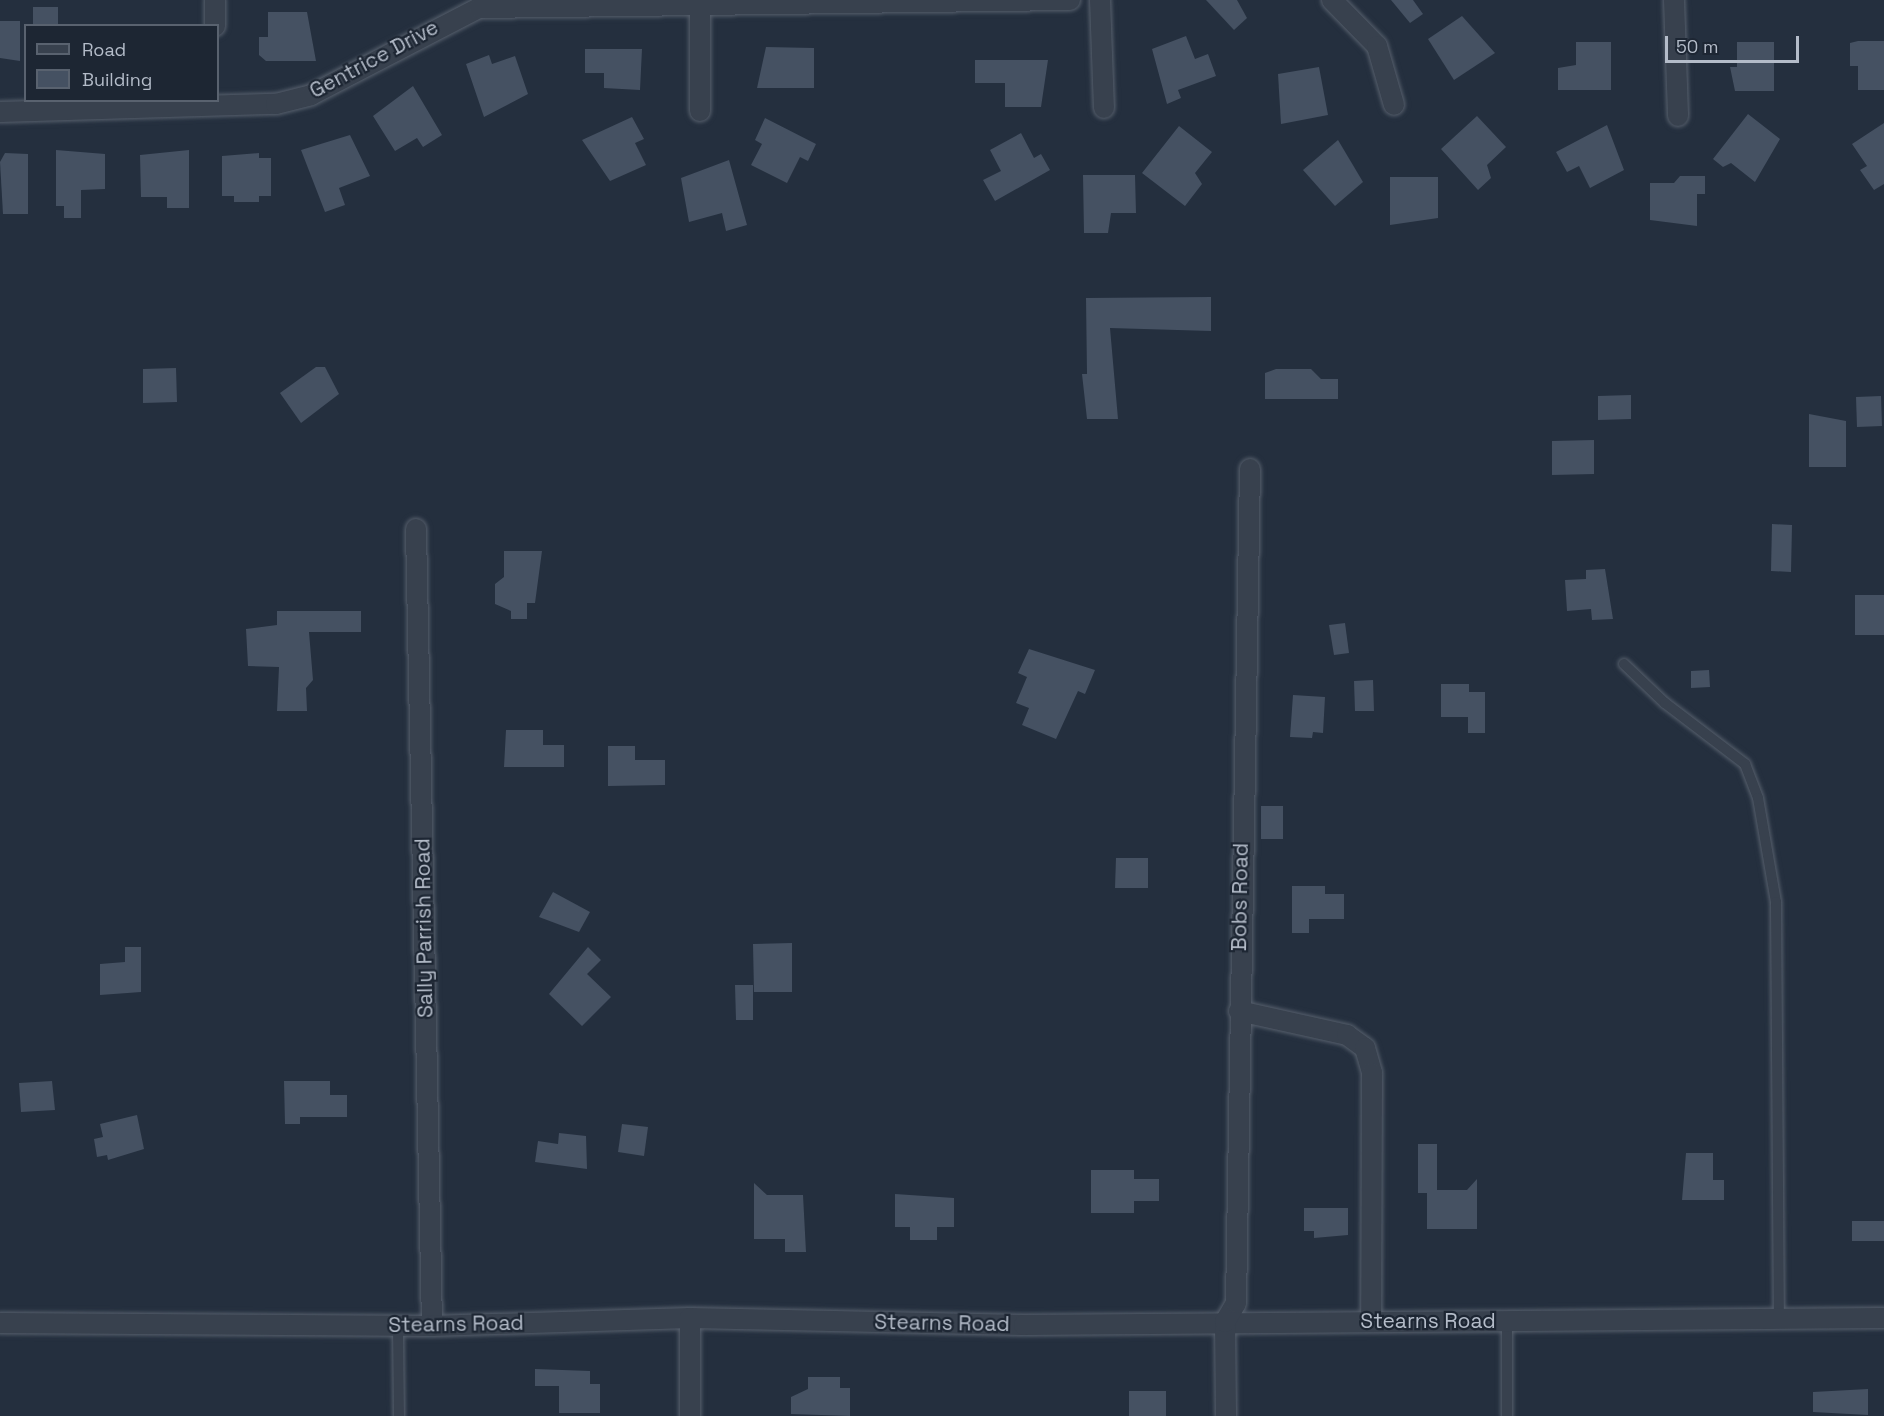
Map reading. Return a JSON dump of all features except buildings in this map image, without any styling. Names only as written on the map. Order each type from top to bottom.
[{"type":"street","points":[[215,0],[215,24]]},
{"type":"street","name":"Gentrice Drive","points":[[0,112],[215,103],[276,104],[311,95],[478,4],[700,5],[1070,0]]},
{"type":"street","points":[[1100,0],[1104,108]]},
{"type":"street","points":[[1332,0],[1377,46],[1394,105]]},
{"type":"street","points":[[1674,0],[1678,116]]},
{"type":"street","points":[[700,5],[700,111]]},
{"type":"street","name":"Bobs Road","points":[[1225,1322],[1236,1303],[1239,1011],[1250,469]]},
{"type":"street","name":"Sally Parrish Road","points":[[416,529],[432,1326]]},
{"type":"street","points":[[1239,1011],[1347,1035],[1365,1048],[1372,1072],[1371,1321]]},
{"type":"street","points":[[690,1318],[690,1416]]},
{"type":"street","name":"Stearns Road","points":[[0,1323],[432,1326],[690,1318],[1024,1325],[1884,1318]]},
{"type":"street","points":[[1225,1322],[1226,1416]]},
{"type":"lane","points":[[1624,664],[1665,704],[1745,764],[1758,798],[1776,902],[1779,1318]]},
{"type":"lane","points":[[1507,1320],[1507,1416]]},
{"type":"lane","points":[[398,1326],[399,1416]]}]
